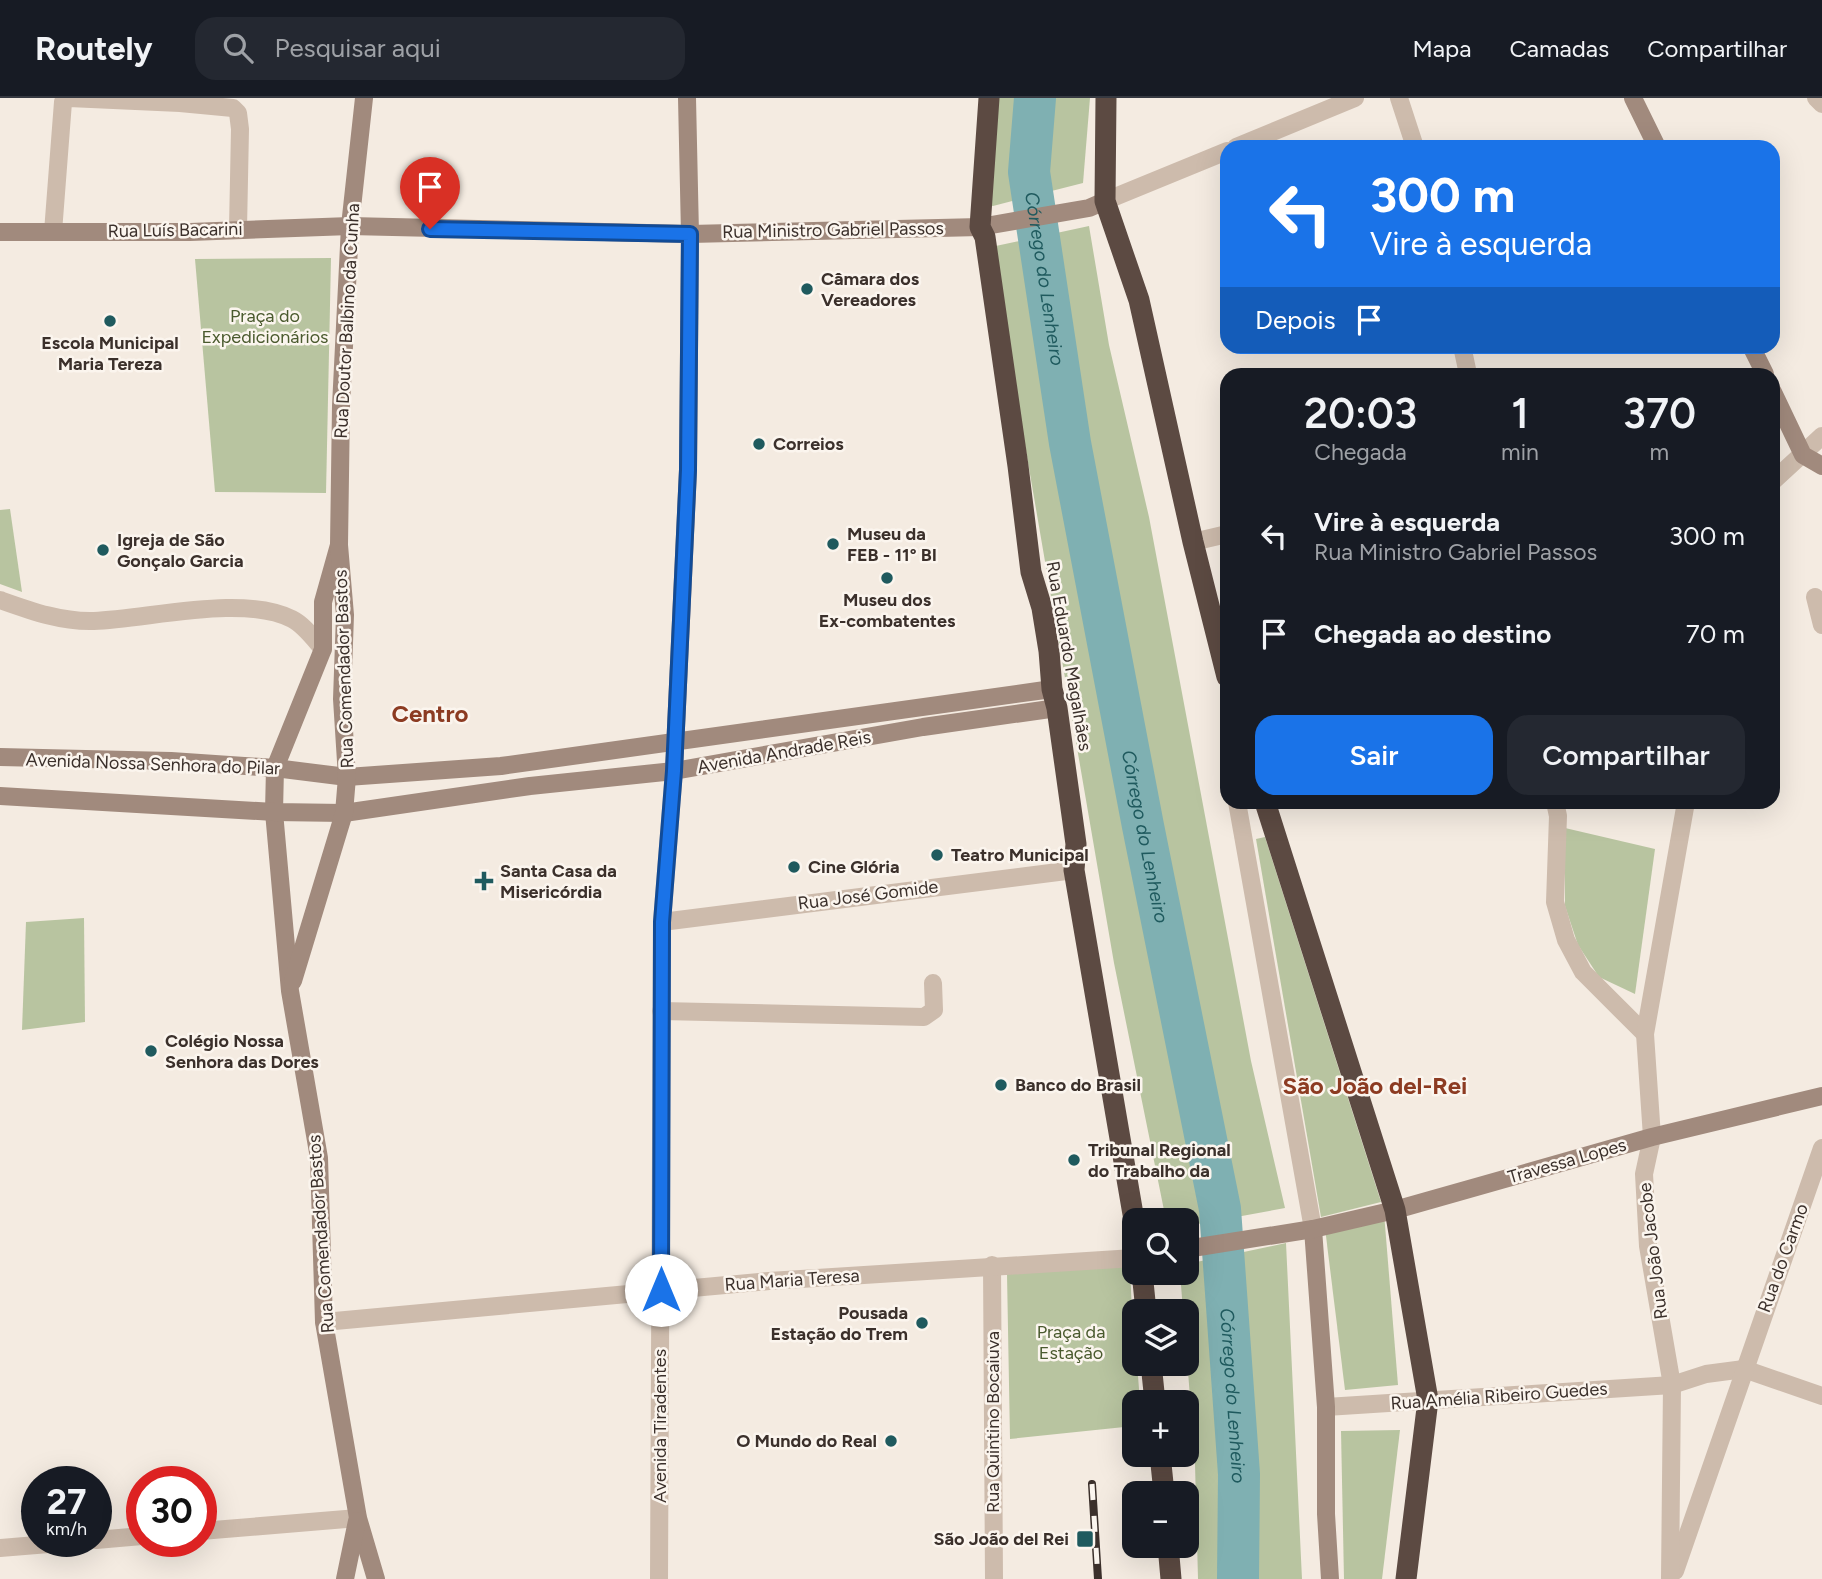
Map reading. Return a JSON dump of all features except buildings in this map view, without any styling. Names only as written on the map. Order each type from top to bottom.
[{"type":"highway","name":"Rua Eduardo Magalhães","points":[[989,98],[980,227],[985,237],[989,264],[1031,572],[1042,608],[1049,651],[1076,844],[1074,870],[1132,1208]]},
{"type":"highway","points":[[1106,98],[1097,205],[1139,300],[1220,649]]},
{"type":"highway","points":[[1267,809],[1395,1210],[1428,1401],[1406,1579]]},
{"type":"highway","points":[[1169,1558],[1171,1579]]},
{"type":"main road","name":"Rua Doutor Balbino da Cunha","points":[[339,545],[341,406],[350,226],[364,98]]},
{"type":"main road","name":"Avenida Tiradentes","points":[[674,771],[688,470],[690,234],[687,98]]},
{"type":"main road","points":[[1633,98],[1654,140]]},
{"type":"main road","name":"Rua Ministro Gabriel Passos","points":[[350,226],[690,234],[980,227],[1097,205]]},
{"type":"main road","name":"Rua Luís Bacarini","points":[[0,232],[190,232],[350,226]]},
{"type":"main road","points":[[1780,406],[1803,454],[1822,466]]},
{"type":"main road","name":"Rua Comendador Bastos","points":[[339,545],[323,602],[323,649],[275,768],[274,812],[290,991],[319,1158],[324,1322],[358,1518],[376,1579]]},
{"type":"main road","name":"Rua Comendador Bastos","points":[[290,991],[344,813],[347,776],[342,699],[345,615],[339,545]]},
{"type":"main road","points":[[323,649],[342,699]]},
{"type":"main road","name":"Avenida Andrade Reis","points":[[347,776],[501,766],[919,707],[1054,698]]},
{"type":"main road","name":"Avenida Andrade Reis","points":[[344,813],[530,786],[674,771],[923,727],[1054,698]]},
{"type":"main road","points":[[919,707],[923,727]]},
{"type":"main road","name":"Avenida Nossa Senhora do Pilar","points":[[0,757],[171,761],[347,776]]},
{"type":"main road","points":[[0,796],[274,812],[344,813]]},
{"type":"main road","name":"Travessa Lopes","points":[[1199,1247],[1305,1230],[1395,1210],[1652,1137],[1822,1096]]},
{"type":"main road","points":[[1305,1230],[1326,1406],[1326,1514],[1330,1579]]},
{"type":"main road","points":[[345,1579],[358,1518]]},
{"type":"street","points":[[53,232],[60,117],[63,102],[69,98],[233,108],[238,113],[240,129],[238,229]]},
{"type":"street","points":[[1253,140],[1355,98]]},
{"type":"street","points":[[1399,98],[1413,140]]},
{"type":"street","points":[[1816,98],[1822,104]]},
{"type":"street","points":[[1097,205],[1220,154]]},
{"type":"street","points":[[1780,475],[1822,436]]},
{"type":"street","points":[[1193,542],[1220,536]]},
{"type":"street","points":[[1815,597],[1822,625]]},
{"type":"street","points":[[0,600],[42,615],[92,621],[167,611],[251,609],[278,614],[295,621],[323,649]]},
{"type":"street","name":"Avenida Tiradentes","points":[[659,1579],[662,922],[674,771]]},
{"type":"street","points":[[1238,809],[1305,1230]]},
{"type":"street","points":[[1556,809],[1555,902],[1566,940],[1583,972],[1645,1034]]},
{"type":"street","name":"Rua João Jacobe","points":[[1671,1579],[1672,1385],[1648,1246],[1644,1174],[1652,1137],[1645,1034],[1685,809]]},
{"type":"street","name":"Rua José Gomide","points":[[662,922],[1074,870]]},
{"type":"street","points":[[661,1011],[924,1017],[934,1010],[933,983]]},
{"type":"street","name":"Rua do Carmo","points":[[1671,1579],[1822,1148]]},
{"type":"street","name":"Rua Maria Teresa","points":[[324,1322],[661,1290],[992,1265],[1122,1259]]},
{"type":"street","name":"Rua Quintino Bocaiuva","points":[[992,1265],[994,1579]]},
{"type":"street","points":[[1744,1369],[1822,1396]]},
{"type":"street","name":"Rua Amélia Ribeiro Guedes","points":[[1326,1406],[1672,1385],[1706,1374],[1744,1369]]},
{"type":"street","points":[[217,1530],[358,1518]]},
{"type":"street","points":[[0,1548],[21,1546]]},
{"type":"green space","points":[[985,98],[1090,98],[1083,183],[993,206],[976,205]]},
{"type":"green space","points":[[1089,226],[1109,345],[1149,517],[1251,1061],[1285,1208],[1199,1224],[1199,1208],[1164,1208],[1114,963],[991,247]]},
{"type":"green space","name":"Praça do Expedicionários","points":[[331,258],[326,493],[215,492],[195,259]]},
{"type":"green space","points":[[10,509],[22,592],[0,584],[0,510]]},
{"type":"green space","points":[[1565,828],[1655,849],[1635,994],[1599,977],[1578,945],[1565,906]]},
{"type":"green space","points":[[1265,837],[1381,1202],[1321,1217],[1256,839]]},
{"type":"green space","points":[[84,918],[85,1022],[22,1030],[26,922]]},
{"type":"green space","points":[[1384,1213],[1398,1385],[1345,1390],[1325,1228]]},
{"type":"green space","points":[[1286,1243],[1302,1579],[1198,1579],[1199,1481],[1195,1481],[1195,1467],[1199,1467],[1199,1390],[1189,1390],[1188,1376],[1199,1376],[1199,1299],[1182,1299],[1181,1285],[1199,1285],[1199,1261]]},
{"type":"green space","name":"Praça da Estação","points":[[1122,1266],[1122,1285],[1131,1285],[1131,1299],[1122,1299],[1122,1376],[1138,1376],[1139,1390],[1122,1390],[1122,1427],[1010,1439],[1007,1274]]},
{"type":"green space","points":[[1400,1430],[1382,1579],[1344,1579],[1341,1431]]},
{"type":"waterway","name":"Córrego do Lenheiro","points":[[1035,98],[1029,172],[1070,443],[1220,1209],[1239,1474],[1238,1579]]},
{"type":"railway","points":[[1092,1484],[1098,1579]]},
{"type":"place","name":"Câmara dos Vereadores","points":[[807,289]]},
{"type":"place","name":"Escola Municipal Maria Tereza","points":[[110,321]]},
{"type":"place","name":"Correios","points":[[759,444]]},
{"type":"place","name":"Museu da FEB - 11° BI","points":[[833,544]]},
{"type":"place","name":"Igreja de São Gonçalo Garcia","points":[[103,550]]},
{"type":"place","name":"Museu dos Ex-combatentes","points":[[887,578]]},
{"type":"place","name":"Teatro Municipal","points":[[937,855]]},
{"type":"place","name":"Cine Glória","points":[[794,867]]},
{"type":"place","name":"Santa Casa da Misericórdia","points":[[484,881]]},
{"type":"place","name":"Colégio Nossa Senhora das Dores","points":[[151,1051]]},
{"type":"place","name":"Banco do Brasil","points":[[1001,1085]]},
{"type":"place","name":"Tribunal Regional do Trabalho da","points":[[1074,1160]]},
{"type":"place","name":"Pousada Estação do Trem","points":[[922,1323]]},
{"type":"place","name":"O Mundo do Real","points":[[891,1441]]},
{"type":"place","name":"São João del Rei","points":[[1085,1539]]},
{"type":"district","name":"Centro","points":[[430,713]]},
{"type":"district","name":"São João del-Rei","points":[[1375,1085]]},
{"type":"route","points":[[430,229],[690,234],[688,470],[674,771],[662,922],[661,1290]]}]
